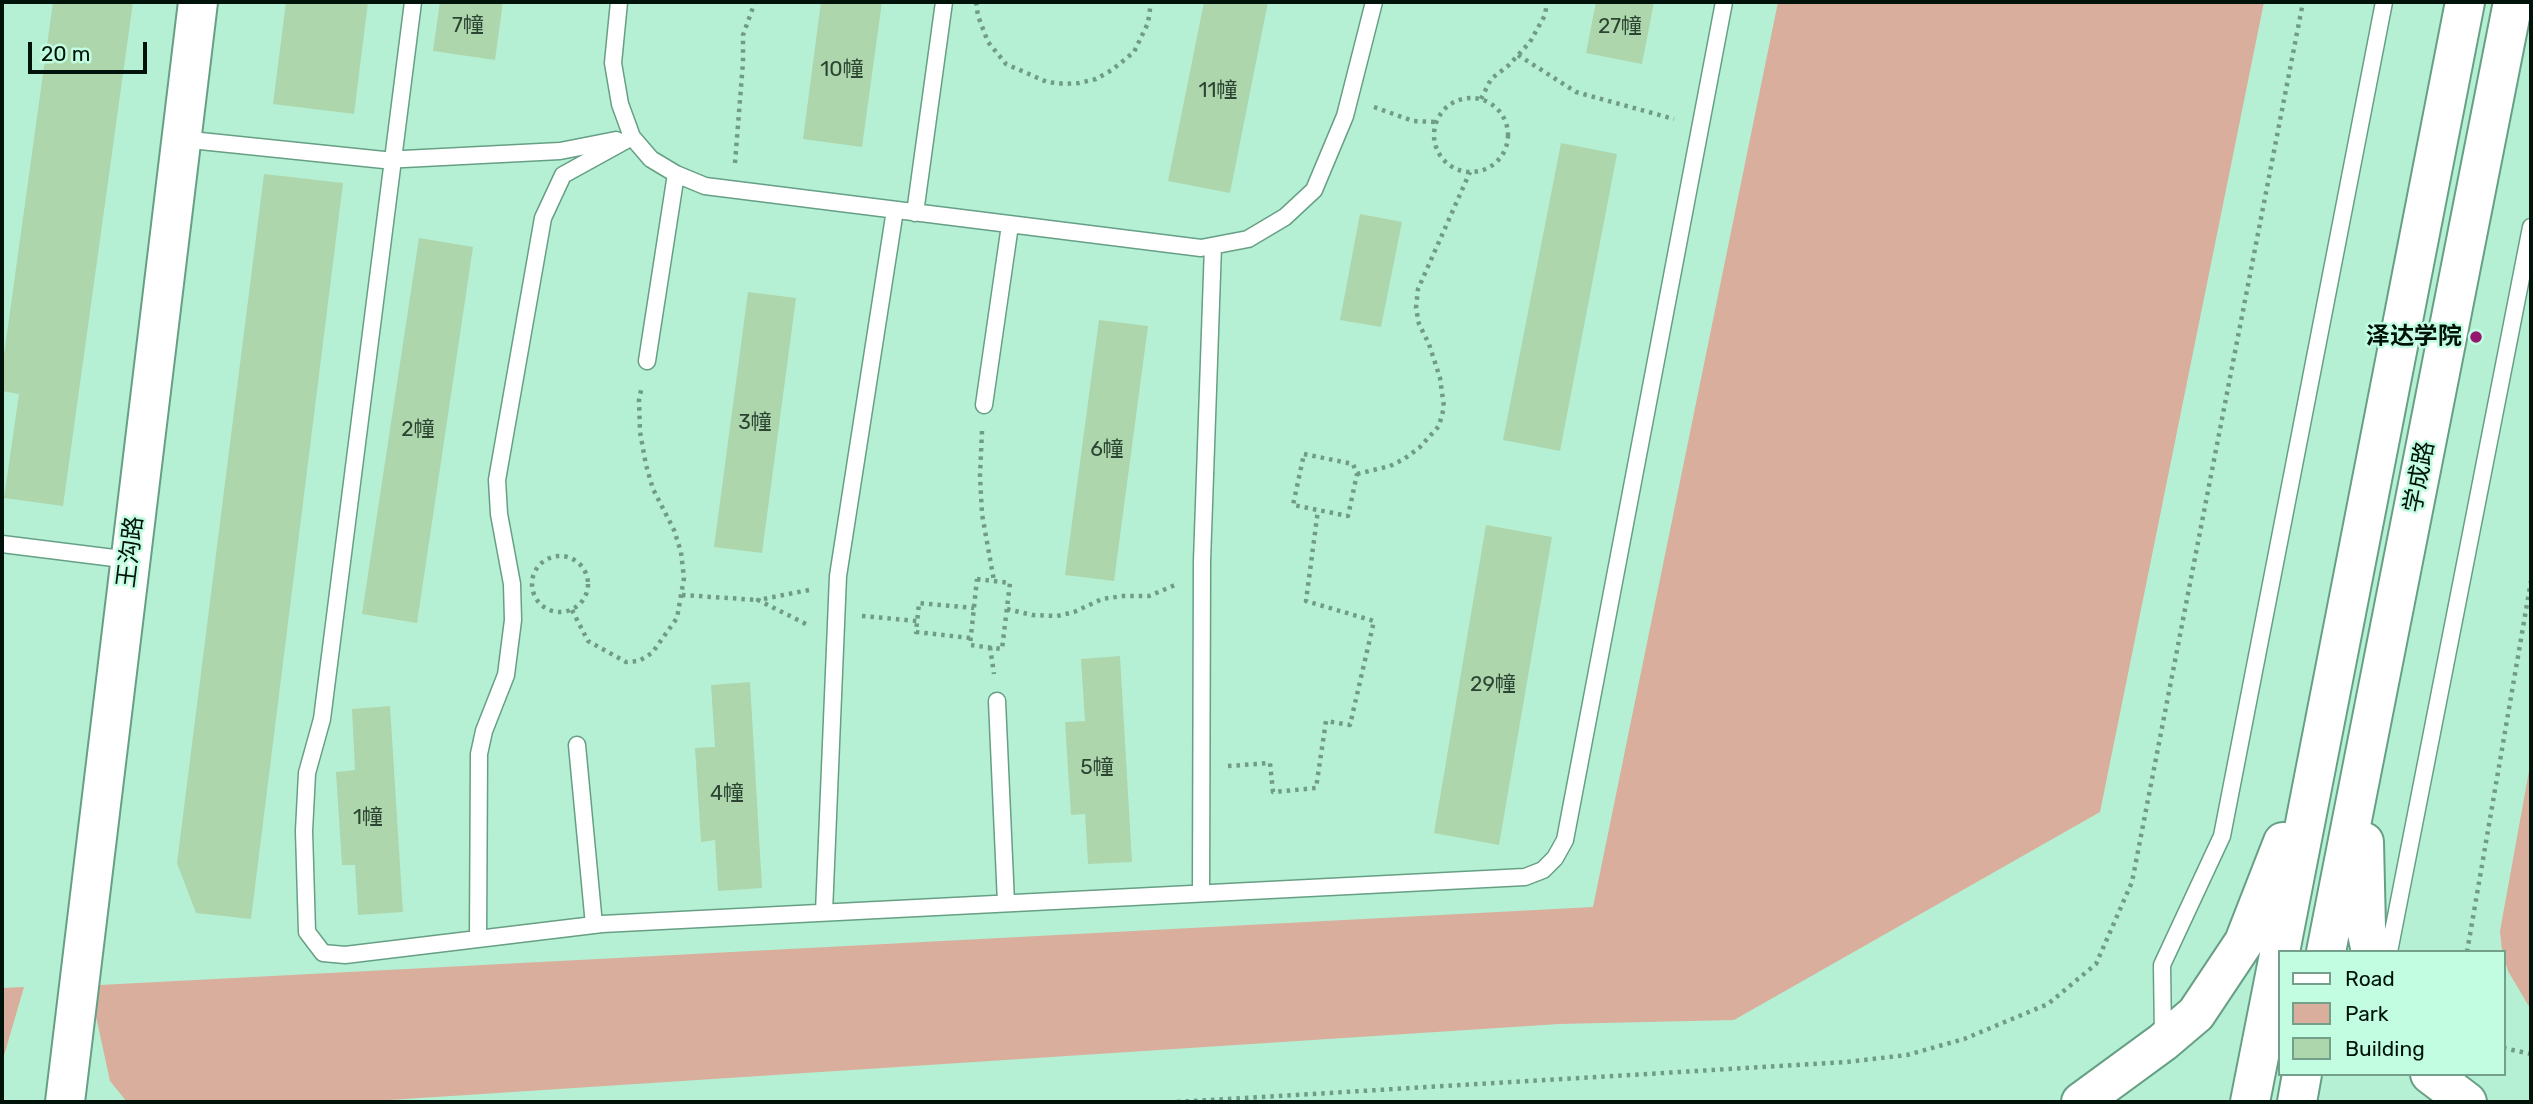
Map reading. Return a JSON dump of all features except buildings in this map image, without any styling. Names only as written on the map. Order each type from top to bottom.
[{"type":"main road","name":"王沟路","points":[[65,1102],[198,2]]},
{"type":"main road","name":"学成路","points":[[2281,950],[2465,2]]},
{"type":"main road","name":"学成路","points":[[2326,950],[2513,2]]},
{"type":"main road","points":[[2081,1102],[2163,1042],[2196,1014],[2244,942],[2319,752]]},
{"type":"main road","points":[[2362,769],[2366,928],[2371,950]]},
{"type":"main road","name":"学成路","points":[[2250,1102],[2278,964]]},
{"type":"main road","points":[[2297,1102],[2302,1076]]},
{"type":"main road","points":[[2433,1076],[2467,1102]]},
{"type":"lane","points":[[413,2],[322,719],[307,773],[304,831],[307,932],[323,953],[345,955],[594,925],[1525,877],[1543,870],[1555,858],[1565,840],[1724,2]]},
{"type":"lane","points":[[620,2],[613,63],[620,104],[632,137],[651,159],[676,174],[705,186],[733,190],[1201,248],[1248,239],[1285,217],[1314,190],[1345,116],[1374,2]]},
{"type":"lane","points":[[915,212],[944,2]]},
{"type":"lane","points":[[2163,1042],[2162,965],[2222,836],[2384,2]]},
{"type":"lane","points":[[181,139],[393,160],[560,151],[632,137]]},
{"type":"lane","points":[[478,939],[479,754],[484,731],[506,675],[513,620],[512,584],[499,514],[498,480],[542,218],[563,175],[632,137]]},
{"type":"lane","points":[[647,361],[676,174]]},
{"type":"lane","points":[[824,912],[837,585],[895,210]]},
{"type":"lane","points":[[984,405],[1010,225]]},
{"type":"lane","points":[[2389,950],[2531,227]]},
{"type":"lane","points":[[1201,893],[1202,561],[1213,246]]},
{"type":"lane","points":[[2,544],[130,560]]},
{"type":"lane","points":[[998,701],[1006,903]]},
{"type":"lane","points":[[577,745],[594,925]]},
{"type":"path","points":[[733,190],[743,34],[755,2]]},
{"type":"path","points":[[976,2],[988,43],[1006,64],[1047,82],[1065,84],[1096,79],[1134,52],[1148,23],[1151,2]]},
{"type":"path","points":[[1481,99],[1491,79],[1530,42],[1545,15],[1547,2]]},
{"type":"path","points":[[1177,1102],[1820,1063],[1907,1055],[1964,1039],[2048,1004],[2096,964],[2132,883],[2303,2]]},
{"type":"path","points":[[1517,55],[1576,92],[1701,127]]},
{"type":"path","points":[[1350,98],[1413,121],[1437,122]]},
{"type":"path","points":[[1481,99],[1501,112],[1507,123],[1507,147],[1501,157],[1482,171],[1458,169],[1447,163],[1439,153],[1435,141],[1437,122],[1447,107],[1457,100],[1481,99]]},
{"type":"path","points":[[1357,474],[1390,466],[1404,459],[1419,448],[1439,426],[1444,407],[1440,378],[1419,324],[1416,308],[1418,289],[1470,172]]},
{"type":"path","points":[[572,610],[588,640],[626,662],[639,661],[652,653],[677,618],[684,578],[681,552],[674,530],[653,489],[640,432],[639,400],[647,361]]},
{"type":"path","points":[[984,405],[980,476],[982,514],[994,581]]},
{"type":"path","points":[[1304,454],[1353,464],[1357,474],[1348,516],[1293,505],[1304,454]]},
{"type":"path","points":[[1201,768],[1270,763],[1273,792],[1316,788],[1326,720],[1350,725],[1374,621],[1306,601],[1318,510]]},
{"type":"path","points":[[556,556],[574,559],[585,572],[587,589],[584,598],[572,610],[552,611],[537,601],[531,582],[534,572],[547,558],[556,556]]},
{"type":"path","points":[[1007,609],[1031,615],[1057,616],[1074,612],[1102,599],[1149,596],[1170,588],[1190,575],[1202,561]]},
{"type":"path","points":[[977,579],[994,581],[1010,583],[1002,649],[970,645],[977,579]]},
{"type":"path","points":[[2467,950],[2531,581]]},
{"type":"path","points":[[682,595],[758,600],[837,585]]},
{"type":"path","points":[[758,600],[835,639]]},
{"type":"path","points":[[970,638],[916,632],[919,603],[974,608]]},
{"type":"path","points":[[836,613],[917,621]]},
{"type":"path","points":[[2505,1048],[2531,1054]]},
{"type":"green space","points":[[1778,2],[2264,2],[2100,812],[1734,1020],[1559,1024],[359,1102],[127,1102],[110,1081],[95,1012],[100,985],[1593,907]]},
{"type":"green space","points":[[2531,760],[2531,1010],[2508,971],[2500,931]]},
{"type":"green space","points":[[24,987],[3,1059],[2,1061],[2,988]]},
{"type":"place","name":"泽达学院","points":[[2476,337]]}]
